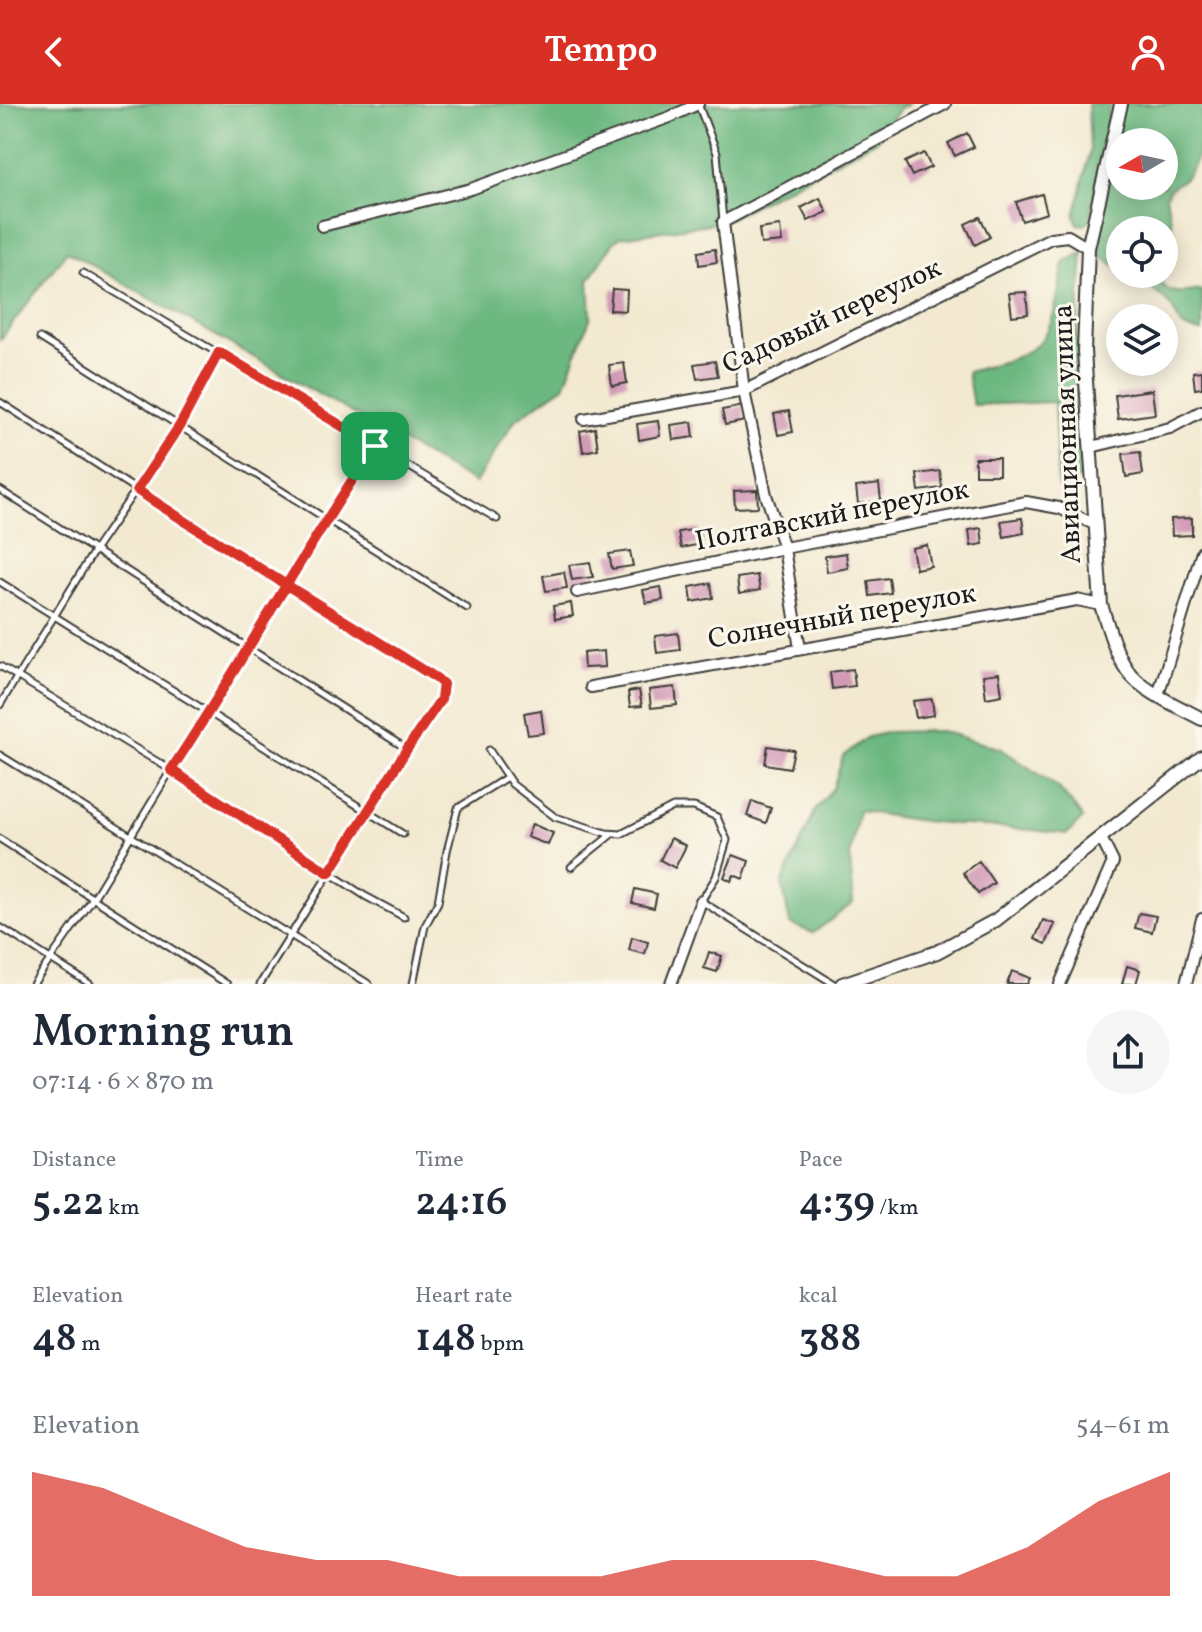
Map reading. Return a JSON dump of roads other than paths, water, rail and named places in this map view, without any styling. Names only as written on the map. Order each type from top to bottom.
[{"type":"street","points":[[322,226],[471,189],[698,104]]},
{"type":"street","points":[[800,649],[784,548],[766,495],[744,391],[723,222],[945,104]]},
{"type":"street","name":"Авиационная улица","points":[[1121,104],[1088,248],[1084,351],[1101,605],[1128,672],[1158,695],[1202,719]]},
{"type":"street","name":"Садовый переулок","points":[[584,419],[744,391],[1051,238],[1068,236],[1088,248]]},
{"type":"street","points":[[1091,447],[1170,428],[1202,411]]},
{"type":"street","name":"Полтавский переулок","points":[[577,592],[784,548],[1026,502],[1059,508],[1094,524]]},
{"type":"street","points":[[1158,695],[1202,552]]},
{"type":"street","name":"Солнечный переулок","points":[[591,687],[1077,600],[1101,605]]},
{"type":"street","points":[[842,984],[937,952],[996,920],[1202,757]]},
{"type":"street","points":[[1060,984],[1113,862],[1101,838]]},
{"type":"street","points":[[671,984],[701,901]]},
{"type":"street","points":[[1186,984],[1202,919]]},
{"type":"lane","points":[[698,104],[717,153],[723,222]]},
{"type":"lane","points":[[83,273],[497,519]]},
{"type":"lane","points":[[40,338],[467,608]]},
{"type":"lane","points":[[0,705],[94,551],[180,425],[219,352]]},
{"type":"lane","points":[[0,402],[443,684],[441,699],[260,984]]},
{"type":"lane","points":[[33,984],[94,897],[209,714],[326,517],[375,446]]},
{"type":"lane","points":[[0,490],[407,749]]},
{"type":"lane","points":[[0,582],[403,834]]},
{"type":"lane","points":[[0,666],[404,917]]},
{"type":"lane","points":[[489,750],[512,784],[555,817],[621,834],[673,807],[694,807],[717,817],[727,840],[716,877],[701,901],[834,984]]},
{"type":"lane","points":[[0,755],[369,984]]},
{"type":"lane","points":[[413,984],[425,926],[438,902],[458,808],[507,777]]},
{"type":"lane","points":[[571,867],[613,833]]},
{"type":"lane","points":[[0,839],[227,984]]},
{"type":"lane","points":[[0,927],[90,984]]}]
